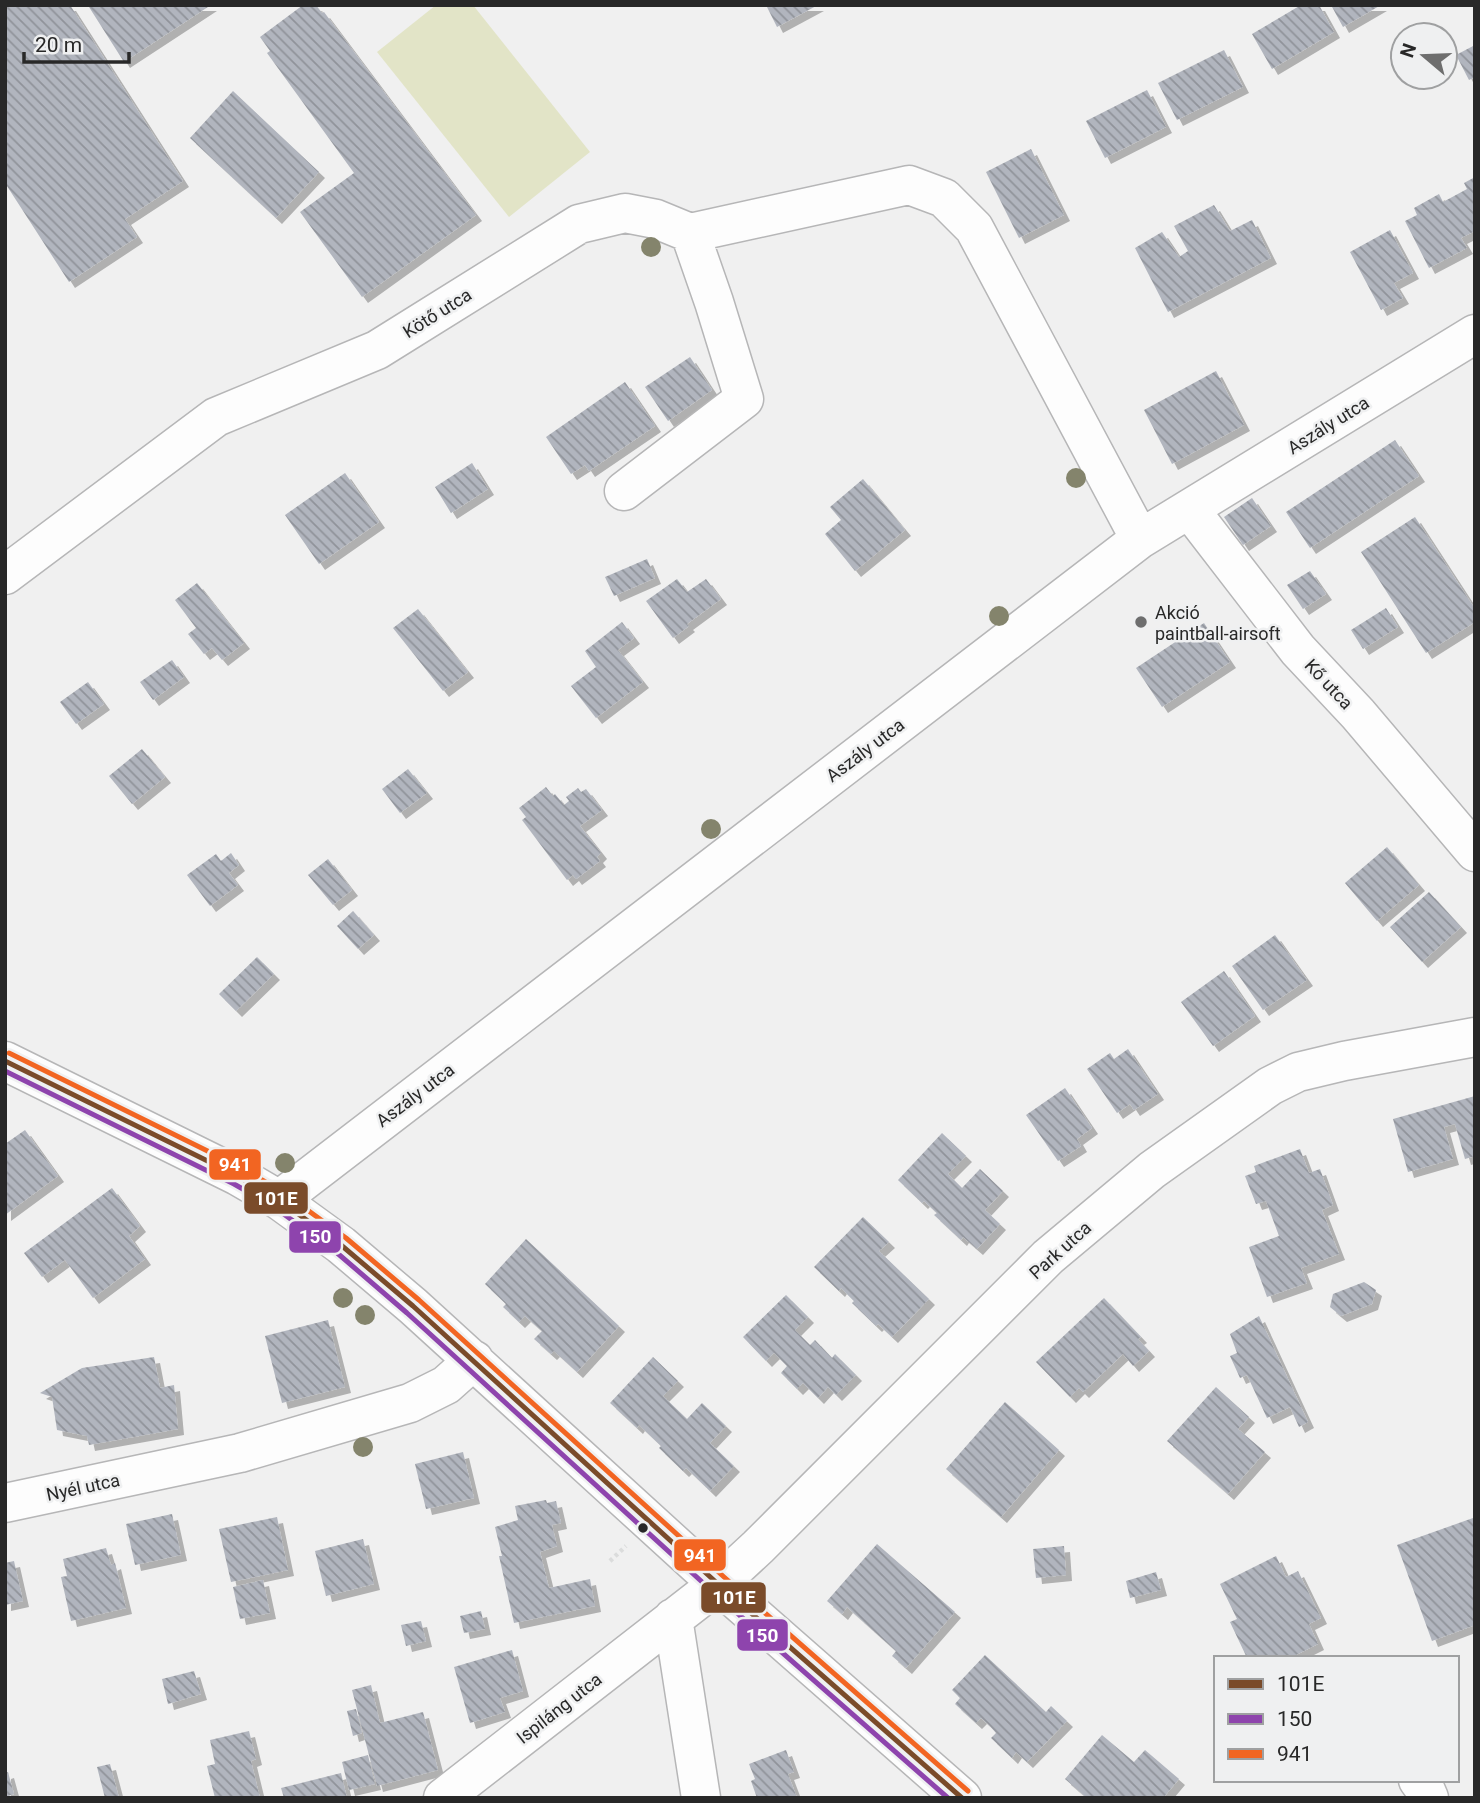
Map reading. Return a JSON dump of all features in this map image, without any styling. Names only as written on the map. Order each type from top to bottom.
[{"type":"street","points":[[624,491],[744,400],[690,233],[909,185],[944,198],[974,228],[1140,539]]},
{"type":"street","name":"Kötő utca","points":[[5,575],[216,417],[377,350],[579,224],[625,213],[656,219],[690,233]]},
{"type":"street","name":"Aszály utca","points":[[279,1200],[1140,539],[1475,334]]},
{"type":"street","name":"Kő utca","points":[[1190,510],[1298,650],[1358,714],[1475,852]]},
{"type":"street","name":"Park utca","points":[[718,1584],[1048,1257],[1152,1170],[1270,1086],[1298,1072],[1475,1037]]},
{"type":"street","points":[[11,1070],[238,1176],[279,1200],[341,1245],[474,1360],[718,1584],[962,1798]]},
{"type":"street","name":"Nyél utca","points":[[5,1503],[240,1452],[410,1403],[446,1385],[474,1360]]},
{"type":"street","name":"Ispiláng utca","points":[[443,1798],[718,1584]]},
{"type":"street","points":[[673,1618],[701,1798]]},
{"type":"street","points":[[1419,1782],[1429,1798]]},
{"type":"green space","points":[[436,5],[473,5],[590,152],[509,217],[377,52]]},
{"type":"building","points":[[5,5],[70,5],[183,181],[125,219],[137,237],[69,282],[5,183]]},
{"type":"building","points":[[211,5],[124,62],[89,7]]},
{"type":"building","points":[[303,5],[316,5],[324,12],[476,215],[362,297],[300,212],[354,173],[267,53],[270,51],[260,37]]},
{"type":"building","points":[[766,5],[818,5],[777,27]]},
{"type":"building","points":[[1301,5],[1319,5],[1334,32],[1272,69],[1252,34]]},
{"type":"building","points":[[1331,5],[1381,5],[1343,27]]},
{"type":"building","points":[[1475,45],[1475,77],[1469,80],[1459,61],[1459,53]]},
{"type":"building","points":[[1224,50],[1243,87],[1177,120],[1158,83]]},
{"type":"building","points":[[1147,90],[1166,127],[1105,158],[1086,121]]},
{"type":"building","points":[[233,91],[319,172],[276,218],[190,138]]},
{"type":"building","points":[[1031,149],[1064,215],[1019,238],[986,172]]},
{"type":"building","points":[[1475,177],[1475,231],[1461,238],[1467,248],[1429,268],[1405,221],[1417,215],[1414,208],[1439,194],[1443,202],[1467,189],[1464,183]]},
{"type":"building","points":[[1214,205],[1230,231],[1252,220],[1271,258],[1168,312],[1135,248],[1162,232],[1179,257],[1188,251],[1174,226]]},
{"type":"building","points":[[1390,230],[1413,273],[1394,283],[1403,298],[1381,310],[1350,252]]},
{"type":"building","points":[[690,357],[712,390],[668,421],[645,387]]},
{"type":"building","points":[[1216,371],[1244,425],[1172,464],[1144,410]]},
{"type":"building","points":[[625,382],[655,426],[589,471],[585,465],[571,474],[546,437]]},
{"type":"building","points":[[1395,440],[1419,476],[1310,548],[1286,512]]},
{"type":"building","points":[[472,463],[488,489],[451,513],[435,487]]},
{"type":"building","points":[[345,473],[379,522],[319,564],[285,515]]},
{"type":"building","points":[[863,479],[905,530],[855,571],[825,534],[841,520],[830,507]]},
{"type":"building","points":[[1252,498],[1271,526],[1243,545],[1224,517]]},
{"type":"building","points":[[1415,517],[1475,609],[1475,622],[1426,653],[1361,552]]},
{"type":"building","points":[[647,559],[655,578],[614,596],[605,577]]},
{"type":"building","points":[[1310,571],[1326,594],[1303,609],[1287,585]]},
{"type":"building","points":[[677,579],[687,592],[706,579],[721,599],[673,638],[646,601]]},
{"type":"building","points":[[197,583],[244,643],[222,660],[212,648],[204,654],[188,634],[196,628],[175,600]]},
{"type":"building","points":[[1386,608],[1398,627],[1363,649],[1351,630]]},
{"type":"building","points":[[418,609],[468,672],[443,691],[393,628]]},
{"type":"building","points":[[622,622],[634,638],[618,650],[643,682],[596,718],[571,686],[596,667],[585,651]]},
{"type":"building","points":[[1204,623],[1230,662],[1162,707],[1136,668]]},
{"type":"building","points":[[172,660],[184,677],[153,700],[140,682]]},
{"type":"building","points":[[88,682],[104,704],[76,724],[60,702]]},
{"type":"building","points":[[142,749],[165,777],[132,804],[109,776]]},
{"type":"building","points":[[408,769],[427,793],[400,813],[382,789]]},
{"type":"building","points":[[546,787],[564,805],[569,801],[566,797],[578,788],[581,792],[586,789],[602,810],[580,826],[601,853],[597,857],[600,861],[576,879],[573,875],[567,880],[522,820],[526,817],[519,808]]},
{"type":"building","points":[[1387,847],[1419,885],[1377,921],[1345,883]]},
{"type":"building","points":[[231,853],[239,865],[229,873],[238,885],[210,906],[187,875],[216,854],[221,861]]},
{"type":"building","points":[[328,859],[352,890],[333,905],[308,875]]},
{"type":"building","points":[[1429,892],[1461,927],[1422,962],[1390,927]]},
{"type":"building","points":[[353,911],[374,935],[358,949],[337,926]]},
{"type":"building","points":[[1275,935],[1307,980],[1263,1010],[1232,966]]},
{"type":"building","points":[[257,957],[274,974],[236,1011],[219,994]]},
{"type":"building","points":[[1224,971],[1255,1016],[1213,1046],[1181,1002]]},
{"type":"building","points":[[1128,1049],[1158,1094],[1134,1110],[1130,1104],[1117,1113],[1087,1069],[1110,1053],[1114,1059]]},
{"type":"building","points":[[1065,1088],[1092,1128],[1077,1139],[1081,1146],[1058,1161],[1026,1115]]},
{"type":"building","points":[[1475,1096],[1475,1156],[1465,1159],[1455,1124],[1444,1127],[1453,1159],[1408,1172],[1393,1119]]},
{"type":"building","points":[[25,1130],[58,1176],[5,1215],[5,1144]]},
{"type":"building","points":[[942,1133],[966,1156],[948,1174],[962,1188],[980,1169],[1003,1191],[985,1210],[1000,1224],[977,1249],[963,1237],[961,1240],[934,1215],[937,1213],[898,1180]]},
{"type":"building","points":[[1300,1149],[1309,1173],[1320,1169],[1333,1205],[1322,1210],[1339,1254],[1301,1268],[1307,1283],[1267,1297],[1249,1247],[1279,1236],[1266,1201],[1256,1204],[1245,1176],[1256,1172],[1254,1166]]},
{"type":"building","points":[[112,1188],[140,1226],[129,1236],[145,1259],[93,1298],[65,1260],[42,1277],[24,1253]]},
{"type":"building","points":[[863,1217],[889,1242],[879,1251],[929,1299],[892,1337],[878,1324],[876,1326],[841,1288],[839,1291],[814,1267]]},
{"type":"building","points":[[526,1239],[619,1326],[577,1372],[554,1351],[551,1354],[534,1339],[542,1331],[525,1316],[519,1322],[503,1307],[506,1304],[485,1284]]},
{"type":"building","points":[[1364,1282],[1376,1290],[1372,1304],[1341,1316],[1330,1307],[1333,1294]]},
{"type":"building","points":[[786,1295],[808,1317],[795,1330],[810,1345],[815,1340],[832,1358],[835,1354],[856,1375],[836,1395],[828,1387],[818,1398],[803,1383],[797,1389],[781,1373],[787,1366],[774,1353],[766,1361],[743,1337]]},
{"type":"building","points":[[1104,1298],[1141,1337],[1138,1339],[1149,1351],[1133,1366],[1123,1354],[1083,1392],[1079,1388],[1070,1397],[1036,1362]]},
{"type":"building","points":[[1259,1316],[1308,1422],[1299,1427],[1290,1407],[1267,1418],[1247,1375],[1240,1378],[1230,1356],[1237,1353],[1230,1334]]},
{"type":"building","points":[[328,1320],[345,1387],[282,1403],[265,1336]]},
{"type":"building","points":[[154,1357],[160,1388],[174,1385],[178,1429],[89,1445],[87,1436],[57,1430],[52,1397],[40,1393],[82,1368]]},
{"type":"building","points":[[653,1357],[678,1381],[663,1396],[687,1419],[702,1403],[726,1426],[710,1443],[734,1466],[710,1491],[686,1468],[683,1471],[639,1425],[637,1428],[610,1403]]},
{"type":"building","points":[[1216,1387],[1249,1417],[1238,1429],[1265,1452],[1228,1494],[1167,1441]]},
{"type":"building","points":[[1005,1402],[1059,1450],[1001,1517],[946,1469]]},
{"type":"building","points":[[463,1452],[474,1498],[426,1509],[415,1464]]},
{"type":"building","points":[[546,1500],[547,1503],[556,1501],[561,1523],[552,1525],[557,1546],[540,1552],[549,1588],[590,1579],[595,1606],[514,1623],[495,1527],[518,1520],[515,1506]]},
{"type":"building","points":[[172,1514],[181,1555],[135,1565],[126,1524]]},
{"type":"building","points":[[277,1517],[288,1570],[231,1582],[219,1529]]},
{"type":"building","points":[[1473,1518],[1475,1625],[1432,1641],[1397,1545]]},
{"type":"building","points":[[363,1539],[374,1584],[326,1596],[315,1551]]},
{"type":"building","points":[[877,1544],[955,1612],[906,1668],[892,1656],[896,1651],[847,1607],[842,1614],[827,1601]]},
{"type":"building","points":[[1064,1546],[1066,1575],[1036,1578],[1033,1549]]},
{"type":"building","points":[[106,1548],[111,1565],[115,1563],[126,1608],[71,1621],[61,1577],[67,1576],[63,1559]]},
{"type":"building","points":[[1276,1556],[1286,1577],[1298,1571],[1321,1618],[1309,1624],[1318,1644],[1294,1656],[1246,1656],[1230,1622],[1237,1619],[1220,1584]]},
{"type":"building","points":[[14,1561],[23,1601],[5,1605],[5,1563]]},
{"type":"building","points":[[1156,1572],[1161,1590],[1130,1598],[1126,1581]]},
{"type":"building","points":[[263,1580],[270,1613],[240,1619],[233,1587]]},
{"type":"building","points":[[481,1611],[485,1629],[464,1633],[460,1616]]},
{"type":"building","points":[[421,1621],[426,1641],[406,1646],[401,1625]]},
{"type":"building","points":[[512,1650],[523,1691],[500,1698],[505,1712],[470,1723],[454,1667]]},
{"type":"building","points":[[985,1655],[1046,1712],[1051,1706],[1067,1721],[1027,1762],[1016,1752],[1012,1758],[991,1738],[996,1733],[989,1725],[981,1718],[976,1723],[955,1704],[960,1698],[952,1690]]},
{"type":"building","points":[[194,1671],[201,1694],[168,1704],[162,1679]]},
{"type":"building","points":[[371,1685],[380,1723],[423,1712],[438,1770],[377,1786],[352,1690]]},
{"type":"building","points":[[356,1709],[362,1733],[353,1736],[347,1711]]},
{"type":"building","points":[[249,1731],[256,1759],[251,1761],[260,1798],[215,1798],[207,1766],[215,1764],[210,1740]]},
{"type":"building","points":[[1102,1735],[1134,1762],[1145,1750],[1179,1779],[1163,1798],[1087,1798],[1065,1779]]},
{"type":"building","points":[[786,1750],[794,1772],[788,1774],[797,1798],[757,1798],[751,1781],[755,1779],[749,1764]]},
{"type":"building","points":[[368,1755],[375,1784],[349,1790],[342,1762]]},
{"type":"building","points":[[110,1764],[119,1798],[105,1798],[97,1767]]},
{"type":"building","points":[[8,1772],[14,1794],[5,1797],[5,1773]]},
{"type":"building","points":[[341,1773],[347,1798],[284,1798],[281,1788]]},
{"type":"transit line","name":"941","points":[[9,1053],[242,1168],[284,1193],[346,1238],[419,1300],[724,1577],[968,1791]]},
{"type":"transit line","name":"101E","points":[[5,1061],[238,1176],[279,1200],[341,1245],[413,1306],[718,1584],[962,1798]]},
{"type":"transit line","name":"150","points":[[5,1071],[234,1184],[274,1207],[336,1252],[407,1313],[712,1591],[948,1798]]},
{"type":"place","name":"Akció paintball-airsoft","points":[[1141,622]]}]
